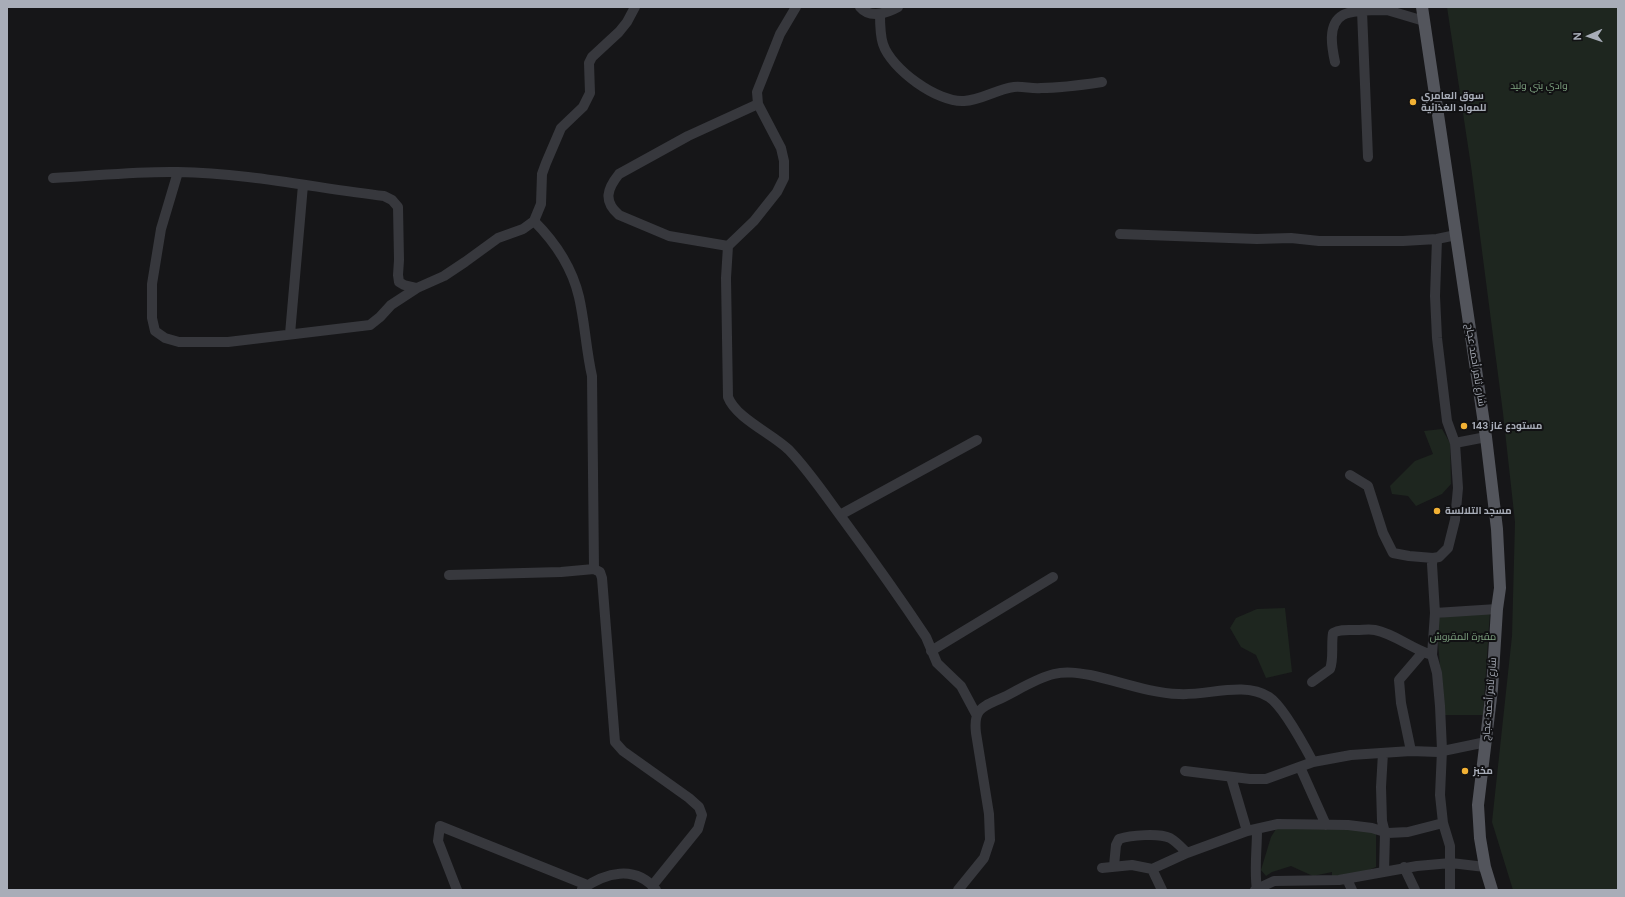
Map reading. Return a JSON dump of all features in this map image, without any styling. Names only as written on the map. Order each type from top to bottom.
[{"type":"main road","name":"شارع ثامر أحمد عجاج","points":[[1422,7],[1486,436],[1497,529],[1500,588],[1497,609],[1492,689],[1478,805],[1480,838],[1485,867],[1492,890]]},
{"type":"street","points":[[178,172],[160,229],[156,253],[151,301],[152,318],[155,331],[165,338],[179,342],[228,342],[370,325],[380,318],[391,305],[417,288],[449,273],[498,238],[523,229],[534,221],[541,204],[542,174],[546,163],[562,128],[583,107],[590,93],[589,63],[592,57],[627,22],[635,7]]},
{"type":"street","points":[[796,7],[780,34],[757,92],[758,104],[781,148],[784,160],[784,178],[777,192],[754,220],[728,246],[726,278],[726,374],[728,397],[730,405],[737,412],[773,437],[788,450],[807,471],[926,637],[931,651],[940,667],[951,675],[961,686],[976,714],[976,733],[989,814],[990,840],[984,858],[958,890]]},
{"type":"street","points":[[860,7],[866,12],[880,14],[898,7]]},
{"type":"street","points":[[1335,62],[1331,34],[1336,23],[1343,15],[1386,8],[1424,21]]},
{"type":"street","points":[[1362,11],[1368,158]]},
{"type":"street","points":[[880,14],[883,44],[890,58],[921,85],[952,100],[973,100],[1014,87],[1057,88],[1102,82]]},
{"type":"street","points":[[728,246],[669,236],[630,220],[619,215],[613,210],[609,202],[608,193],[611,184],[619,174],[688,136],[758,104]]},
{"type":"street","points":[[53,178],[178,172],[250,177],[384,196],[392,200],[398,207],[399,282],[404,285],[417,288]]},
{"type":"street","points":[[290,334],[303,185]]},
{"type":"street","points":[[534,221],[546,233],[560,251],[568,266],[579,297],[587,354],[592,376],[594,569]]},
{"type":"street","points":[[1120,234],[1258,239],[1291,238],[1319,241],[1403,241],[1437,239],[1456,235]]},
{"type":"street","points":[[1350,475],[1368,486],[1383,533],[1393,553],[1433,558],[1439,557],[1448,548],[1455,520],[1458,488],[1455,444],[1448,421],[1437,338],[1435,296],[1437,239]]},
{"type":"street","points":[[1455,444],[1486,436]]},
{"type":"street","points":[[840,516],[976,440]]},
{"type":"street","points":[[1411,751],[1400,703],[1399,680],[1427,653],[1435,613],[1432,587],[1433,558]]},
{"type":"street","points":[[449,575],[561,572],[594,569],[600,572],[602,578],[615,742],[624,752],[689,798],[699,807],[702,815],[698,829],[654,888],[646,880],[631,874],[611,875],[601,878],[583,888],[440,826],[438,841],[457,890]]},
{"type":"street","points":[[931,651],[1053,577]]},
{"type":"street","points":[[1435,613],[1497,609]]},
{"type":"street","points":[[1312,682],[1330,669],[1332,665],[1333,633],[1338,631],[1380,631],[1427,653],[1437,673],[1442,750],[1440,795],[1443,824],[1450,846],[1450,890]]},
{"type":"street","points":[[976,714],[983,708],[1044,677],[1064,672],[1074,672],[1110,679],[1158,692],[1178,694],[1233,690],[1247,691],[1261,693],[1270,697],[1275,702],[1298,735],[1312,762]]},
{"type":"street","points":[[1185,771],[1231,777],[1266,779],[1312,762],[1329,758],[1411,751],[1438,752],[1486,742]]},
{"type":"street","points":[[1383,753],[1381,787],[1382,821],[1385,833],[1384,872]]},
{"type":"street","points":[[1300,767],[1326,825]]},
{"type":"street","points":[[1231,777],[1246,831]]},
{"type":"street","points":[[1102,868],[1132,865],[1152,869],[1187,853],[1246,831],[1257,830],[1285,823],[1368,828],[1385,833],[1408,832],[1443,824]]},
{"type":"street","points":[[1257,830],[1255,860],[1256,890],[1274,882],[1318,880],[1330,881],[1404,867],[1451,863],[1485,867]]},
{"type":"street","points":[[1114,866],[1116,845],[1119,839],[1127,836],[1164,836],[1177,842],[1187,853]]},
{"type":"street","points":[[1404,867],[1415,890]]},
{"type":"street","points":[[1152,869],[1162,890]]},
{"type":"street","points":[[1347,879],[1352,890]]},
{"type":"street","points":[[1318,880],[1322,890]]},
{"type":"green space","name":"وادي بني وليد","points":[[1447,7],[1618,7],[1618,890],[1513,890],[1492,822],[1512,636],[1515,522],[1503,413],[1471,166]]},
{"type":"green space","points":[[1442,429],[1450,443],[1451,484],[1442,494],[1416,506],[1408,496],[1392,494],[1390,486],[1415,461],[1433,454],[1424,431]]},
{"type":"green space","points":[[1285,608],[1292,672],[1266,678],[1256,655],[1241,647],[1230,628],[1236,618],[1257,609]]},
{"type":"green space","name":"مقبرة المقروش","points":[[1490,611],[1483,715],[1444,715],[1436,618]]},
{"type":"green space","points":[[1350,828],[1376,833],[1376,867],[1366,871],[1332,877],[1332,872],[1313,876],[1291,866],[1272,872],[1266,876],[1261,870],[1271,837],[1276,829]]},
{"type":"place","name":"سوق العامري للمواد الغذائية","points":[[1413,102]]},
{"type":"place","name":"مستودع غاز 143","points":[[1464,426]]},
{"type":"place","name":"مسجد التلالسة","points":[[1437,511]]},
{"type":"place","name":"مخبز","points":[[1465,771]]}]
